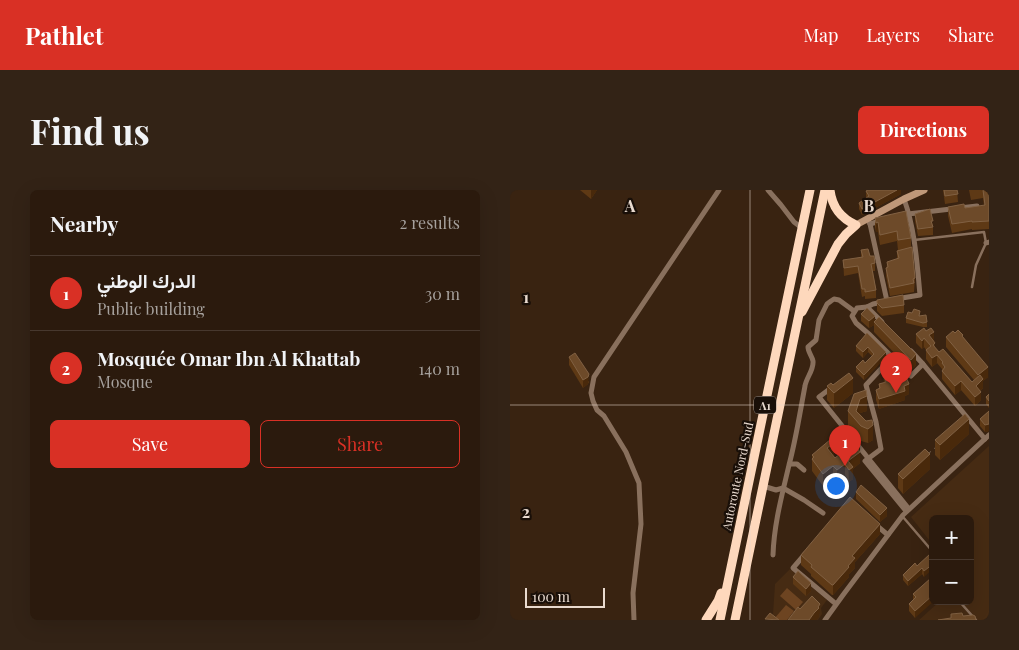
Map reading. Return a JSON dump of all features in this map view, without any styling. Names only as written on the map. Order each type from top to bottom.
[{"type":"highway","name":"Autoroute Nord-Sud","points":[[720,620],[810,190]]},
{"type":"highway","name":"A1","points":[[735,620],[825,190]]},
{"type":"highway","points":[[798,318],[838,244],[856,225],[842,217],[837,211],[833,204],[830,190]]},
{"type":"highway","points":[[706,620],[718,601],[731,569]]},
{"type":"main road","points":[[856,225],[869,221],[904,199],[924,190]]},
{"type":"street","points":[[634,620],[633,594],[641,524],[639,484],[626,452],[604,416],[597,410],[591,393],[594,377],[719,190]]},
{"type":"street","points":[[768,190],[794,222],[802,228]]},
{"type":"street","points":[[904,199],[910,214],[920,295],[857,308],[852,316],[856,323],[911,376],[923,364]]},
{"type":"street","points":[[902,216],[977,206]]},
{"type":"street","points":[[886,220],[869,221],[887,302]]},
{"type":"street","points":[[773,555],[774,534],[783,488],[797,432],[806,381],[812,368],[813,360],[808,347],[816,340],[820,320],[827,304],[834,299],[838,300],[854,311]]},
{"type":"street","points":[[867,307],[884,324]]},
{"type":"street","points":[[826,620],[906,512],[987,437],[904,344]]},
{"type":"street","points":[[892,357],[866,385],[881,450],[865,461],[906,512]]},
{"type":"street","points":[[834,386],[819,397],[868,460]]},
{"type":"street","points":[[790,464],[797,464],[804,470]]},
{"type":"street","points":[[763,486],[776,490],[783,488],[824,513]]},
{"type":"street","points":[[875,524],[888,535]]},
{"type":"street","points":[[812,546],[793,568],[836,604]]},
{"type":"lane","points":[[914,240],[984,232],[988,242],[976,264],[972,287]]},
{"type":"lane","points":[[906,512],[929,546]]},
{"type":"lane","points":[[963,605],[976,620]]},
{"type":"path","points":[[926,455],[940,443]]},
{"type":"shaded area","points":[[989,446],[989,620],[919,620],[936,605],[974,605],[974,515],[929,515],[929,540],[911,517]]},
{"type":"shaded area","points":[[790,569],[827,600],[821,608],[822,614],[818,620],[768,620],[773,614],[775,584]]},
{"type":"shaded area","points":[[787,588],[803,602],[796,610],[780,596]]},
{"type":"shaded area","points":[[786,605],[794,611],[787,620],[774,620],[774,619]]},
{"type":"building","points":[[897,190],[862,209],[859,203],[869,196],[866,191]]},
{"type":"building","points":[[944,190],[957,190],[958,194],[945,196]]},
{"type":"building","points":[[983,190],[989,190],[989,221],[952,224],[948,207],[964,204],[965,208],[985,205]]},
{"type":"building","points":[[930,209],[933,227],[918,229],[915,214]]},
{"type":"building","points":[[906,211],[911,238],[898,240],[897,231],[880,235],[878,222],[876,223],[875,218]]},
{"type":"building","points":[[912,247],[914,283],[890,288],[886,268],[888,267],[887,262],[899,258],[897,251]]},
{"type":"building","points":[[868,249],[870,256],[874,256],[875,263],[871,264],[876,290],[865,292],[865,289],[862,289],[858,266],[844,268],[843,260],[863,257],[861,250]]},
{"type":"building","points":[[903,295],[904,305],[882,308],[877,303],[877,300]]},
{"type":"building","points":[[867,308],[875,316],[869,321],[861,314]]},
{"type":"building","points":[[914,309],[920,311],[919,316],[926,315],[927,322],[923,323],[906,318],[908,312],[912,313]]},
{"type":"building","points":[[879,317],[916,354],[911,360],[874,322]]},
{"type":"building","points":[[924,328],[926,331],[931,328],[934,332],[929,335],[935,343],[933,345],[939,352],[943,349],[972,382],[980,375],[983,379],[976,386],[981,392],[975,397],[961,381],[955,386],[942,371],[945,367],[943,362],[937,355],[932,358],[926,350],[931,346],[924,338],[922,341],[916,334]]},
{"type":"building","points":[[958,330],[988,367],[978,375],[946,337],[953,331],[955,333]]},
{"type":"building","points":[[867,333],[886,352],[864,375],[856,367],[863,360],[865,363],[874,354],[868,347],[863,352],[856,346]]},
{"type":"building","points":[[575,353],[589,374],[583,380],[569,357]]},
{"type":"building","points":[[897,365],[900,373],[904,372],[909,384],[904,386],[905,391],[879,399],[876,390],[880,388],[879,384],[886,382],[883,373],[893,370],[892,367]]},
{"type":"building","points":[[849,373],[853,378],[834,393],[827,386],[831,383],[833,385]]},
{"type":"building","points":[[866,390],[867,396],[860,399],[856,411],[866,421],[872,420],[873,425],[868,429],[861,426],[848,411],[854,394]]},
{"type":"building","points":[[989,411],[989,424],[985,425],[980,419]]},
{"type":"building","points":[[965,414],[969,419],[940,445],[935,440]]},
{"type":"building","points":[[851,435],[860,445],[857,448],[860,452],[848,461],[853,467],[849,470],[845,464],[837,470],[833,466],[823,474],[812,459],[814,457],[812,455],[831,439],[834,443],[827,448],[835,458],[848,447],[843,441]]},
{"type":"building","points":[[925,449],[930,454],[903,479],[898,474]]},
{"type":"building","points":[[861,485],[887,508],[880,515],[856,492]]},
{"type":"building","points":[[850,497],[880,524],[852,556],[855,558],[849,567],[832,585],[811,567],[812,565],[801,555]]},
{"type":"building","points":[[929,555],[929,567],[924,571],[922,568],[908,581],[903,575],[915,563],[917,566]]},
{"type":"building","points":[[798,571],[811,583],[806,589],[793,577]]},
{"type":"building","points":[[929,580],[929,599],[915,611],[909,604],[916,597],[913,594]]},
{"type":"building","points":[[812,596],[820,604],[809,620],[788,620],[798,607],[800,609]]},
{"type":"building","points":[[770,613],[779,620],[765,619]]},
{"type":"building","points":[[962,613],[963,616],[975,616],[976,620],[938,620],[951,618],[951,614]]},
{"type":"place","name":"Mosquée Omar Ibn Al Khattab","points":[[896,393]]},
{"type":"place","name":"الدرك الوطني","points":[[845,466]]}]
